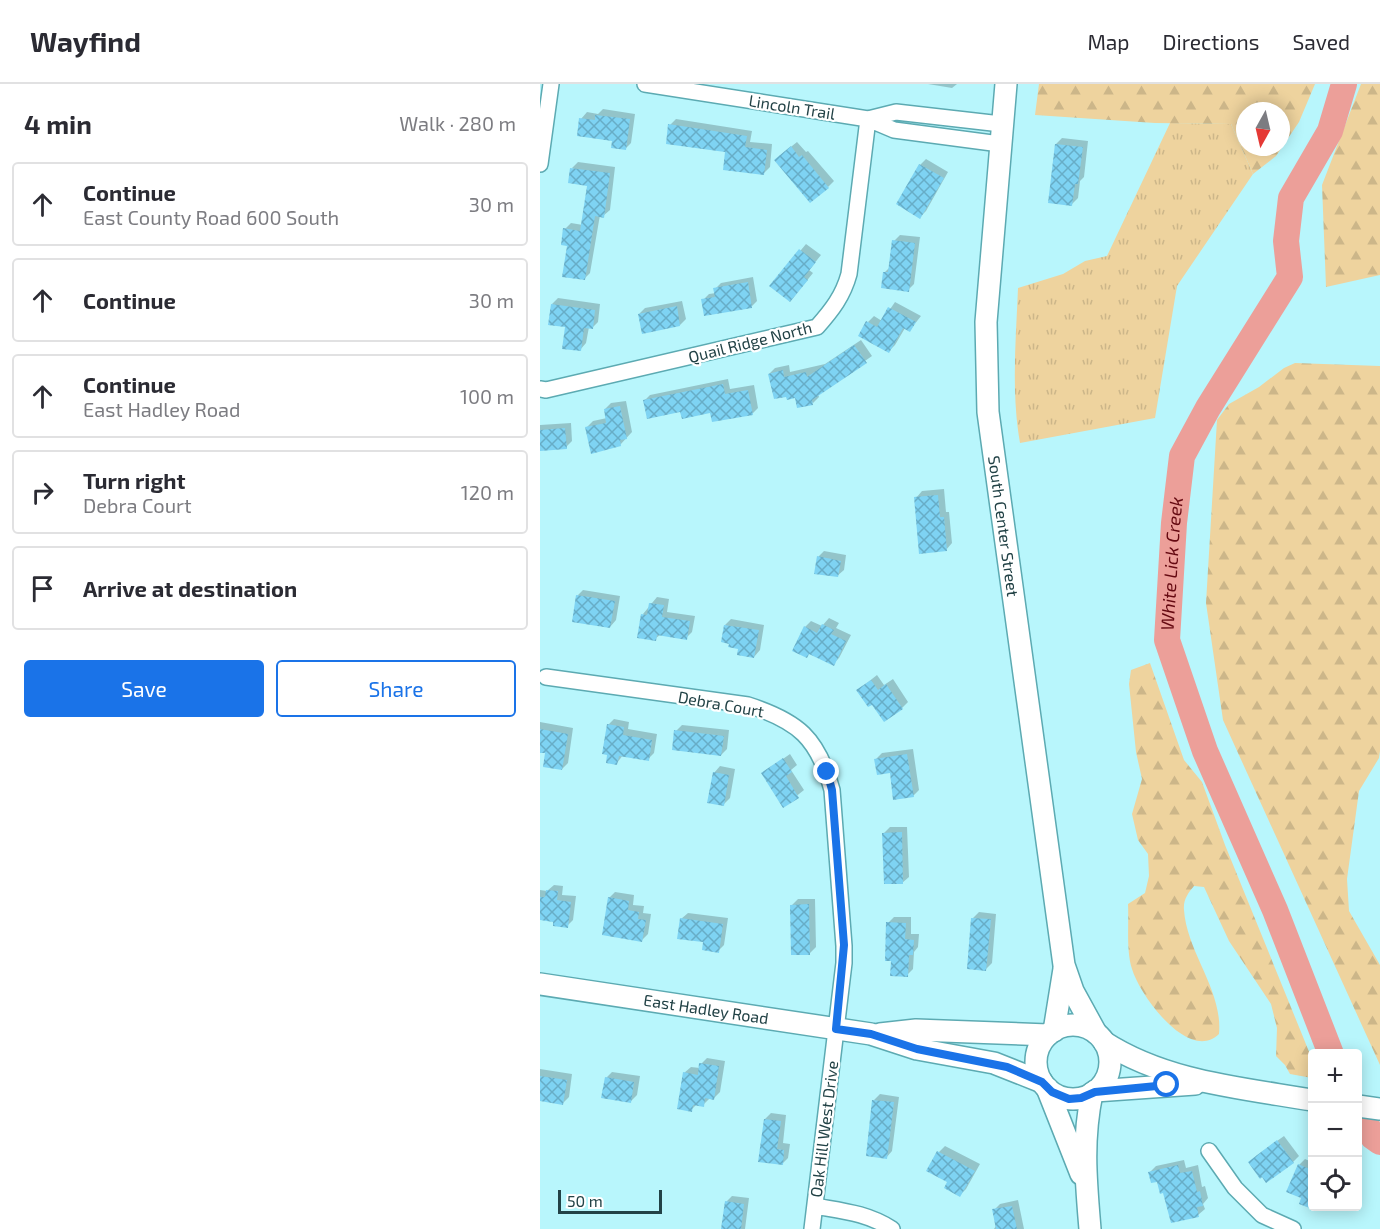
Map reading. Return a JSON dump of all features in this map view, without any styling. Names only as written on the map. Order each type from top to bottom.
[{"type":"main road","name":"South Center Street","points":[[1005,84],[986,322],[988,412],[1064,965],[1073,991],[1100,1037]]},
{"type":"main road","name":"South Center Street","points":[[1051,1033],[1064,965]]},
{"type":"main road","name":"East Hadley Road","points":[[540,984],[871,1034],[917,1049],[994,1063],[1044,1085]]},
{"type":"main road","points":[[1086,1185],[1038,1074],[1036,1057],[1038,1049],[1051,1033],[1064,1026],[1075,1025],[1086,1028],[1138,1061],[1208,1083],[1308,1099]]},
{"type":"main road","name":"East Hadley Road","points":[[871,1034],[916,1030],[1051,1033]]},
{"type":"main road","points":[[1044,1085],[1057,1095],[1069,1099],[1081,1098],[1101,1086],[1109,1072],[1110,1056],[1100,1037]]},
{"type":"main road","points":[[1094,1092],[1208,1083]]},
{"type":"main road","points":[[1090,1229],[1085,1130],[1094,1092]]},
{"type":"main road","points":[[1362,1107],[1380,1109]]},
{"type":"street","points":[[540,164],[551,84]]},
{"type":"street","name":"Lincoln Trail","points":[[645,84],[868,119],[896,112],[1001,134]]},
{"type":"street","name":"Quail Ridge North","points":[[540,389],[546,390],[817,327],[844,292],[849,274],[868,119]]},
{"type":"street","name":"Debra Court","points":[[546,678],[748,705],[774,713],[808,738],[817,749],[832,790],[844,945],[836,1029]]},
{"type":"street","name":"Oak Hill West Drive","points":[[812,1229],[836,1029]]},
{"type":"street","points":[[1209,1151],[1260,1222],[1293,1229]]},
{"type":"street","points":[[815,1206],[848,1211],[875,1219],[892,1229]]},
{"type":"green space","points":[[1039,84],[1315,84],[1299,122],[1290,135],[1290,102],[1236,102],[1236,135],[1231,124],[1155,123],[1035,115]]},
{"type":"green space","points":[[1361,84],[1380,84],[1380,275],[1326,287],[1322,185]]},
{"type":"green space","points":[[1170,123],[1231,124],[1236,135],[1236,156],[1245,156],[1253,174],[1177,286],[1155,418],[1020,443],[1015,385],[1018,288],[1063,274],[1085,261],[1107,256]]},
{"type":"green space","points":[[1245,156],[1276,156],[1253,174]]},
{"type":"green space","points":[[1295,363],[1380,366],[1380,751],[1379,758],[1359,791],[1347,879],[1349,911],[1380,965],[1380,1065],[1223,720],[1206,603],[1217,420],[1229,404]]},
{"type":"green space","points":[[1150,663],[1184,760],[1202,782],[1225,845],[1308,1049],[1308,1077],[1290,1074],[1276,1056],[1277,1028],[1271,1004],[1229,941],[1204,887],[1194,886],[1186,897],[1184,910],[1191,941],[1216,1002],[1219,1034],[1207,1041],[1194,1040],[1180,1033],[1155,1009],[1137,981],[1130,962],[1128,946],[1128,904],[1145,893],[1149,876],[1148,854],[1138,840],[1132,814],[1142,779],[1136,752],[1129,684],[1131,670]]},
{"type":"building","points":[[595,115],[630,119],[626,150],[611,148],[612,141],[577,136],[579,118],[595,120]]},
{"type":"building","points":[[668,124],[747,136],[745,147],[767,150],[764,175],[723,170],[725,152],[666,144]]},
{"type":"building","points":[[1055,144],[1083,147],[1078,184],[1075,184],[1072,206],[1048,203]]},
{"type":"building","points":[[791,146],[799,157],[802,155],[829,188],[810,203],[774,160]]},
{"type":"building","points":[[919,164],[944,178],[920,219],[896,204]]},
{"type":"building","points":[[570,168],[610,173],[604,218],[595,216],[585,280],[562,277],[567,246],[561,245],[563,228],[580,231],[587,186],[568,183]]},
{"type":"building","points":[[892,240],[915,243],[909,292],[881,288],[883,272],[888,272]]},
{"type":"building","points":[[799,249],[816,262],[804,277],[808,280],[790,302],[769,286]]},
{"type":"building","points":[[748,282],[752,308],[704,316],[701,299],[715,297],[713,288]]},
{"type":"building","points":[[551,304],[595,310],[593,329],[584,328],[581,351],[562,349],[565,327],[548,325]]},
{"type":"building","points":[[677,306],[680,326],[642,334],[638,314]]},
{"type":"building","points":[[888,307],[916,322],[910,332],[903,328],[889,353],[858,336],[866,321],[877,327]]},
{"type":"building","points":[[854,345],[867,363],[812,400],[813,405],[797,408],[795,398],[774,399],[768,374],[783,370],[784,377],[806,372],[807,377]]},
{"type":"building","points":[[723,384],[725,394],[748,390],[753,415],[712,422],[710,413],[682,419],[680,412],[647,419],[643,400]]},
{"type":"building","points":[[620,406],[627,439],[620,440],[621,446],[591,454],[585,427],[606,423],[604,409]]},
{"type":"building","points":[[565,428],[567,449],[540,451],[540,430]]},
{"type":"building","points":[[938,495],[940,517],[944,517],[947,551],[919,554],[914,497]]},
{"type":"building","points":[[817,556],[841,561],[838,577],[814,574]]},
{"type":"building","points":[[576,595],[615,601],[610,628],[572,622]]},
{"type":"building","points":[[649,603],[664,605],[662,617],[690,621],[687,640],[657,635],[656,641],[637,638],[641,614],[647,615]]},
{"type":"building","points":[[822,624],[834,630],[831,634],[846,641],[834,666],[809,654],[807,658],[792,651],[804,626],[817,633]]},
{"type":"building","points":[[724,625],[759,630],[754,658],[737,655],[738,649],[728,647],[729,644],[721,642]]},
{"type":"building","points":[[871,680],[878,690],[886,684],[903,709],[884,722],[872,705],[868,707],[856,690]]},
{"type":"building","points":[[607,724],[624,727],[623,735],[652,740],[649,761],[619,756],[617,765],[606,763],[607,755],[602,754]]},
{"type":"building","points":[[540,729],[568,734],[562,770],[543,767],[545,753],[540,753]]},
{"type":"building","points":[[674,730],[724,736],[721,756],[672,750]]},
{"type":"building","points":[[907,754],[914,797],[893,800],[890,773],[877,775],[874,759]]},
{"type":"building","points":[[783,758],[792,772],[786,776],[799,798],[783,808],[761,773]]},
{"type":"building","points":[[713,772],[729,775],[724,806],[707,803]]},
{"type":"building","points":[[902,832],[903,884],[884,884],[882,833]]},
{"type":"building","points":[[546,890],[558,891],[557,900],[571,902],[568,928],[553,926],[553,922],[540,920],[540,897],[545,897]]},
{"type":"building","points":[[608,897],[629,901],[628,910],[639,912],[638,919],[646,920],[642,942],[602,935]]},
{"type":"building","points":[[809,904],[810,955],[791,955],[790,905]]},
{"type":"building","points":[[680,918],[723,924],[719,953],[702,950],[703,942],[677,939]]},
{"type":"building","points":[[971,918],[991,919],[986,971],[967,969]]},
{"type":"building","points":[[886,922],[906,923],[905,939],[914,940],[913,955],[909,955],[908,977],[890,976],[891,961],[885,961]]},
{"type":"building","points":[[699,1063],[719,1066],[714,1100],[705,1098],[704,1107],[693,1105],[692,1112],[677,1109],[683,1072],[698,1075]]},
{"type":"building","points":[[540,1076],[567,1080],[563,1105],[540,1101]]},
{"type":"building","points":[[605,1077],[634,1082],[631,1103],[601,1098]]},
{"type":"building","points":[[872,1100],[894,1102],[887,1159],[866,1156]]},
{"type":"building","points":[[764,1119],[781,1121],[777,1149],[784,1150],[783,1165],[758,1162]]},
{"type":"building","points":[[1277,1140],[1294,1163],[1266,1183],[1262,1177],[1260,1179],[1248,1162]]},
{"type":"building","points":[[937,1151],[975,1171],[960,1197],[944,1188],[947,1182],[926,1171]]},
{"type":"building","points":[[1298,1164],[1308,1168],[1308,1207],[1299,1204],[1301,1198],[1286,1192]]},
{"type":"building","points":[[1178,1165],[1180,1173],[1192,1171],[1203,1206],[1197,1207],[1199,1217],[1171,1223],[1163,1193],[1160,1194],[1157,1182],[1151,1183],[1148,1172]]},
{"type":"building","points":[[725,1201],[744,1204],[741,1229],[721,1229]]},
{"type":"building","points":[[1012,1206],[1017,1229],[996,1229],[992,1209]]},
{"type":"waterway","name":"White Lick Creek","points":[[1329,1049],[1275,910],[1205,751],[1167,640],[1174,523],[1182,456],[1208,408],[1290,277],[1286,241],[1291,198],[1330,131],[1344,84]]},
{"type":"waterway","name":"White Lick Creek","points":[[1362,1116],[1373,1137],[1380,1142]]},
{"type":"route","points":[[827,772],[832,790],[844,945],[836,1029],[871,1034],[917,1049],[994,1063],[1026,1074],[1042,1082],[1052,1092],[1069,1099],[1081,1098],[1095,1092],[1167,1085]]}]
